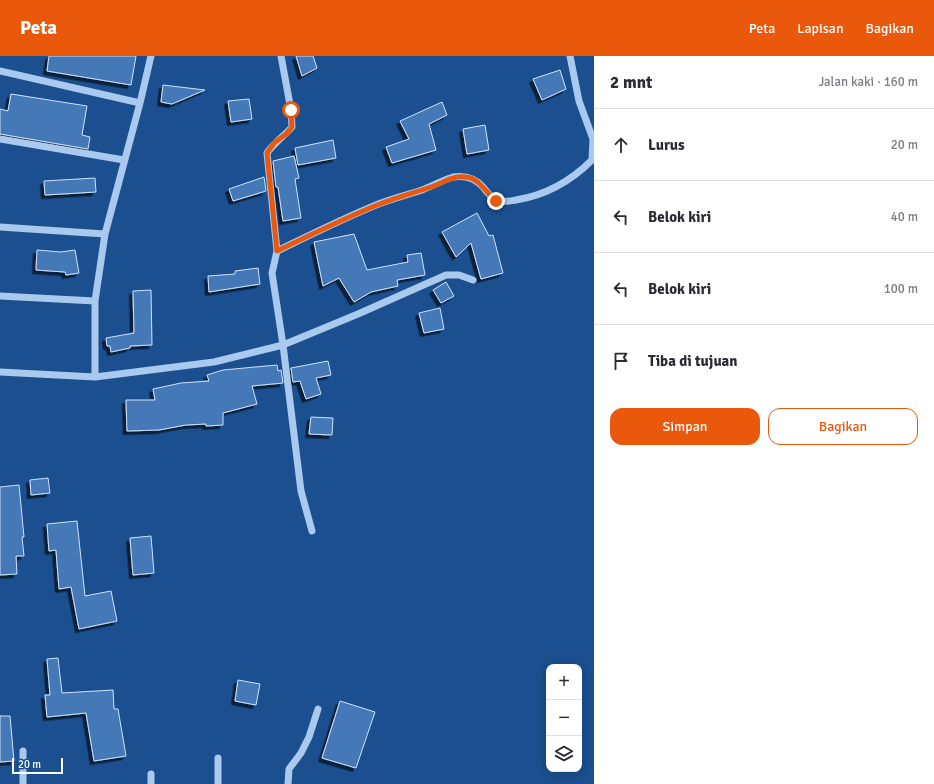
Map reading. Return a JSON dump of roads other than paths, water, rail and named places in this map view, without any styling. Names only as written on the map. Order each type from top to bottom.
[{"type":"street","points":[[95,377],[95,301],[105,234],[140,103],[150,56]]},
{"type":"street","points":[[281,56],[291,110],[292,127],[286,134],[274,143],[267,153],[277,251],[272,273],[283,345],[301,491],[312,530]]},
{"type":"street","points":[[277,251],[377,205],[434,186],[452,178],[467,176],[476,180],[496,201],[507,202],[528,199],[547,192],[568,181],[592,160],[593,139],[579,101],[570,56]]},
{"type":"street","points":[[0,72],[140,103]]},
{"type":"street","points":[[0,139],[124,160]]},
{"type":"street","points":[[0,228],[105,234]]},
{"type":"street","points":[[0,372],[95,377],[214,362],[283,345],[446,275],[459,275],[473,280]]},
{"type":"street","points":[[0,296],[95,301]]},
{"type":"street","points":[[288,784],[289,769],[301,753],[309,737],[318,708]]},
{"type":"street","points":[[23,784],[24,751]]},
{"type":"street","points":[[218,758],[218,784]]},
{"type":"street","points":[[151,774],[151,784]]}]
